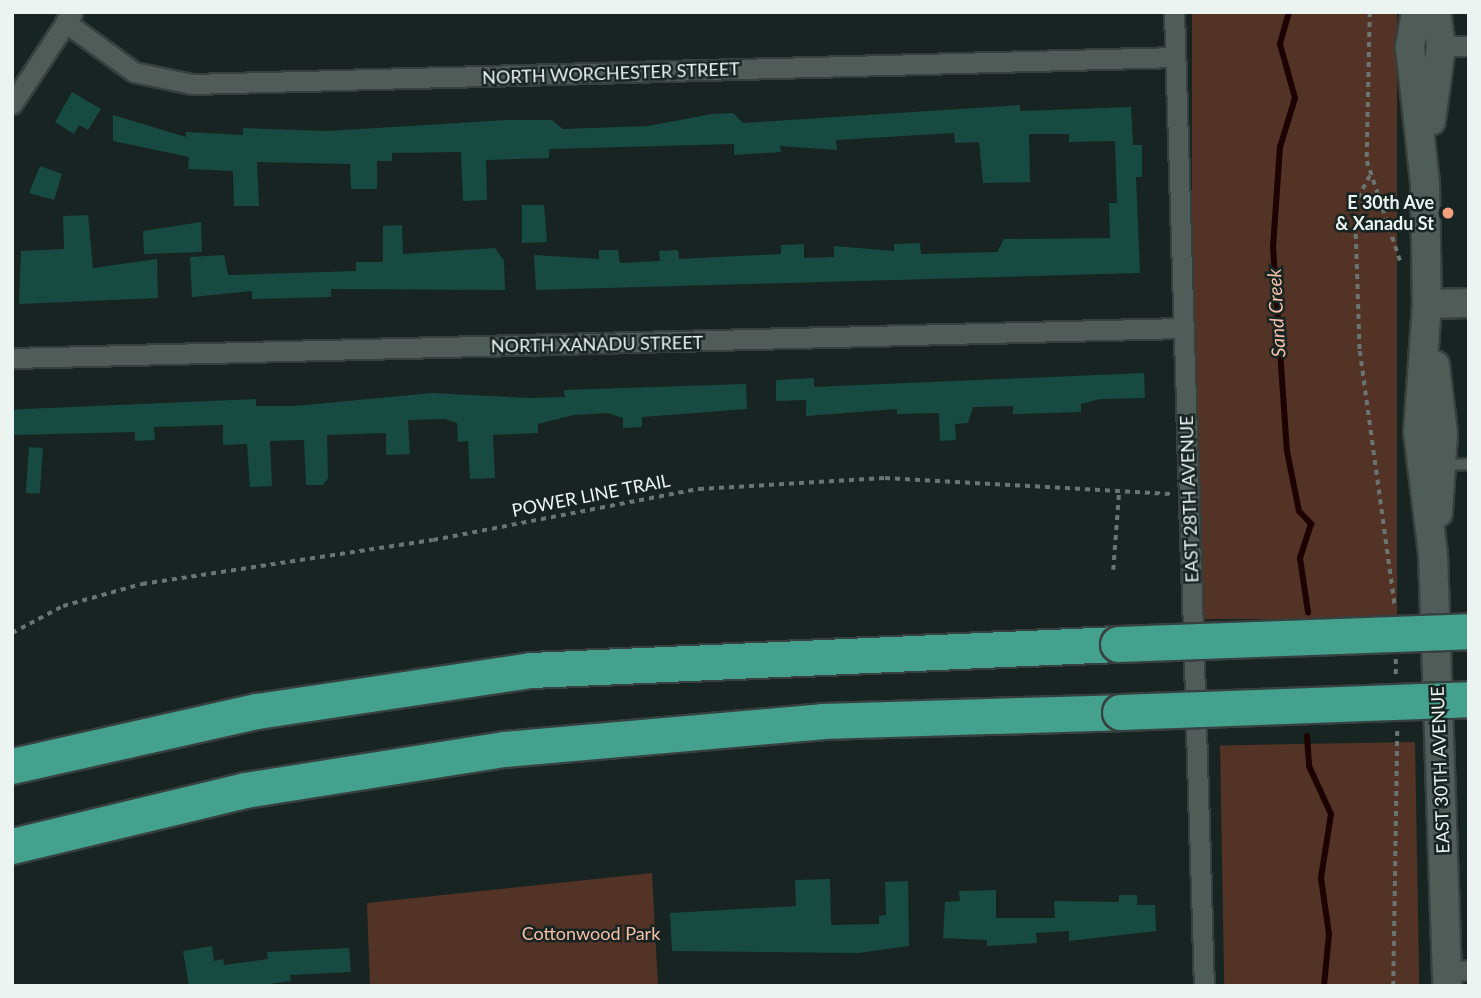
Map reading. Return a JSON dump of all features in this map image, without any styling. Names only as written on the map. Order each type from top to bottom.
[{"type":"highway","points":[[12,766],[257,710],[531,670],[1469,631]]},
{"type":"highway","points":[[12,846],[245,790],[504,749],[822,721],[1469,699]]},
{"type":"street","name":"EAST 28TH AVENUE","points":[[1174,12],[1181,328],[1189,494],[1204,986]]},
{"type":"street","name":"NORTH WORCHESTER STREET","points":[[69,17],[134,72],[192,84],[1175,57]]},
{"type":"street","points":[[12,104],[69,17]]},
{"type":"street","points":[[1427,36],[1469,46]]},
{"type":"street","name":"EAST 30TH AVENUE","points":[[1427,36],[1424,183],[1427,304],[1418,432],[1433,554],[1454,976]]},
{"type":"street","points":[[1427,304],[1469,303]]},
{"type":"street","name":"EAST 30TH AVENUE","points":[[1427,304],[1456,464],[1433,554]]},
{"type":"street","name":"NORTH XANADU STREET","points":[[12,358],[1181,328]]},
{"type":"path","points":[[1370,175],[1354,204],[1360,351],[1395,615]]},
{"type":"path","name":"POWER LINE TRAIL","points":[[12,633],[63,606],[142,584],[433,540],[686,491],[885,478],[1189,494]]},
{"type":"path","points":[[1113,570],[1119,491]]},
{"type":"path","points":[[1396,655],[1396,682]]},
{"type":"path","points":[[1393,986],[1397,723]]},
{"type":"green space","points":[[1192,12],[1397,12],[1397,619],[1192,619]]},
{"type":"green space","points":[[1415,742],[1419,986],[1224,986],[1220,745]]},
{"type":"green space","name":"Cottonwood Park","points":[[652,873],[658,986],[370,986],[367,903]]},
{"type":"building","points":[[72,92],[101,109],[88,130],[79,125],[74,134],[55,122]]},
{"type":"building","points":[[1020,105],[1020,111],[1131,107],[1133,145],[1142,145],[1142,177],[1136,177],[1140,273],[536,290],[534,255],[599,259],[599,250],[618,250],[620,263],[660,261],[659,251],[678,250],[679,259],[781,254],[781,245],[804,244],[804,258],[834,257],[834,246],[894,251],[894,244],[920,243],[921,254],[997,252],[1004,239],[1110,238],[1109,203],[1117,203],[1115,141],[1069,142],[1069,134],[1029,134],[1030,182],[983,183],[979,142],[955,143],[954,133],[836,140],[837,150],[780,146],[781,152],[734,155],[734,144],[549,149],[549,158],[486,160],[487,200],[463,201],[461,152],[392,153],[392,161],[377,161],[377,189],[351,189],[350,164],[257,162],[259,206],[234,206],[233,171],[188,169],[189,157],[113,141],[113,115],[186,137],[186,132],[243,135],[243,128],[328,131],[507,120],[552,120],[563,129],[648,126],[712,114],[733,113],[743,123]]},
{"type":"building","points":[[40,166],[62,174],[54,200],[29,193]]},
{"type":"building","points":[[522,205],[544,205],[547,242],[522,243]]},
{"type":"building","points":[[88,215],[93,268],[157,259],[158,298],[19,304],[21,251],[64,249],[63,216]]},
{"type":"building","points":[[201,222],[202,252],[144,254],[143,231]]},
{"type":"building","points":[[402,225],[403,254],[495,248],[504,261],[505,290],[331,289],[331,297],[252,299],[252,291],[192,297],[190,257],[224,255],[228,275],[356,271],[356,262],[383,262],[383,226]]},
{"type":"building","points":[[1144,373],[1145,398],[1100,399],[1081,404],[1081,412],[1013,414],[1013,406],[973,407],[968,423],[955,424],[956,440],[940,441],[939,413],[897,414],[897,409],[806,416],[806,400],[776,401],[776,380],[814,378],[814,387]]},
{"type":"building","points":[[746,384],[747,409],[642,417],[642,427],[623,428],[623,418],[608,413],[574,415],[538,424],[538,433],[493,435],[495,478],[470,479],[468,441],[458,442],[457,423],[445,419],[408,420],[410,454],[386,455],[386,433],[327,435],[328,478],[323,485],[306,485],[304,440],[270,441],[272,486],[250,487],[247,444],[223,445],[223,425],[154,427],[155,440],[135,441],[135,432],[12,435],[12,410],[25,409],[256,399],[256,406],[295,406],[432,393],[528,398],[565,397],[564,390]]},
{"type":"building","points":[[29,447],[43,448],[40,494],[26,493]]},
{"type":"building","points":[[830,879],[831,925],[879,924],[879,916],[886,915],[885,882],[908,881],[909,946],[858,953],[672,951],[670,913],[796,906],[795,880]]},
{"type":"building","points":[[996,890],[996,918],[1055,918],[1054,901],[1119,902],[1119,895],[1137,895],[1137,905],[1155,905],[1156,931],[1069,941],[1069,931],[1036,933],[1037,943],[987,946],[987,940],[943,938],[945,902],[960,901],[959,891]]},
{"type":"building","points":[[212,946],[214,961],[223,959],[224,965],[268,959],[267,952],[349,948],[351,972],[290,975],[291,981],[256,986],[189,986],[183,951]]},
{"type":"waterway","name":"Sand Creek","points":[[1289,12],[1280,44],[1295,98],[1280,147],[1273,247],[1287,451],[1299,511],[1311,524],[1300,558],[1308,612]]},
{"type":"waterway","name":"Sand Creek","points":[[1307,736],[1309,766],[1331,814],[1321,878],[1329,934],[1324,986]]},
{"type":"place","name":"E 30th Ave & Xanadu St","points":[[1448,213]]}]
